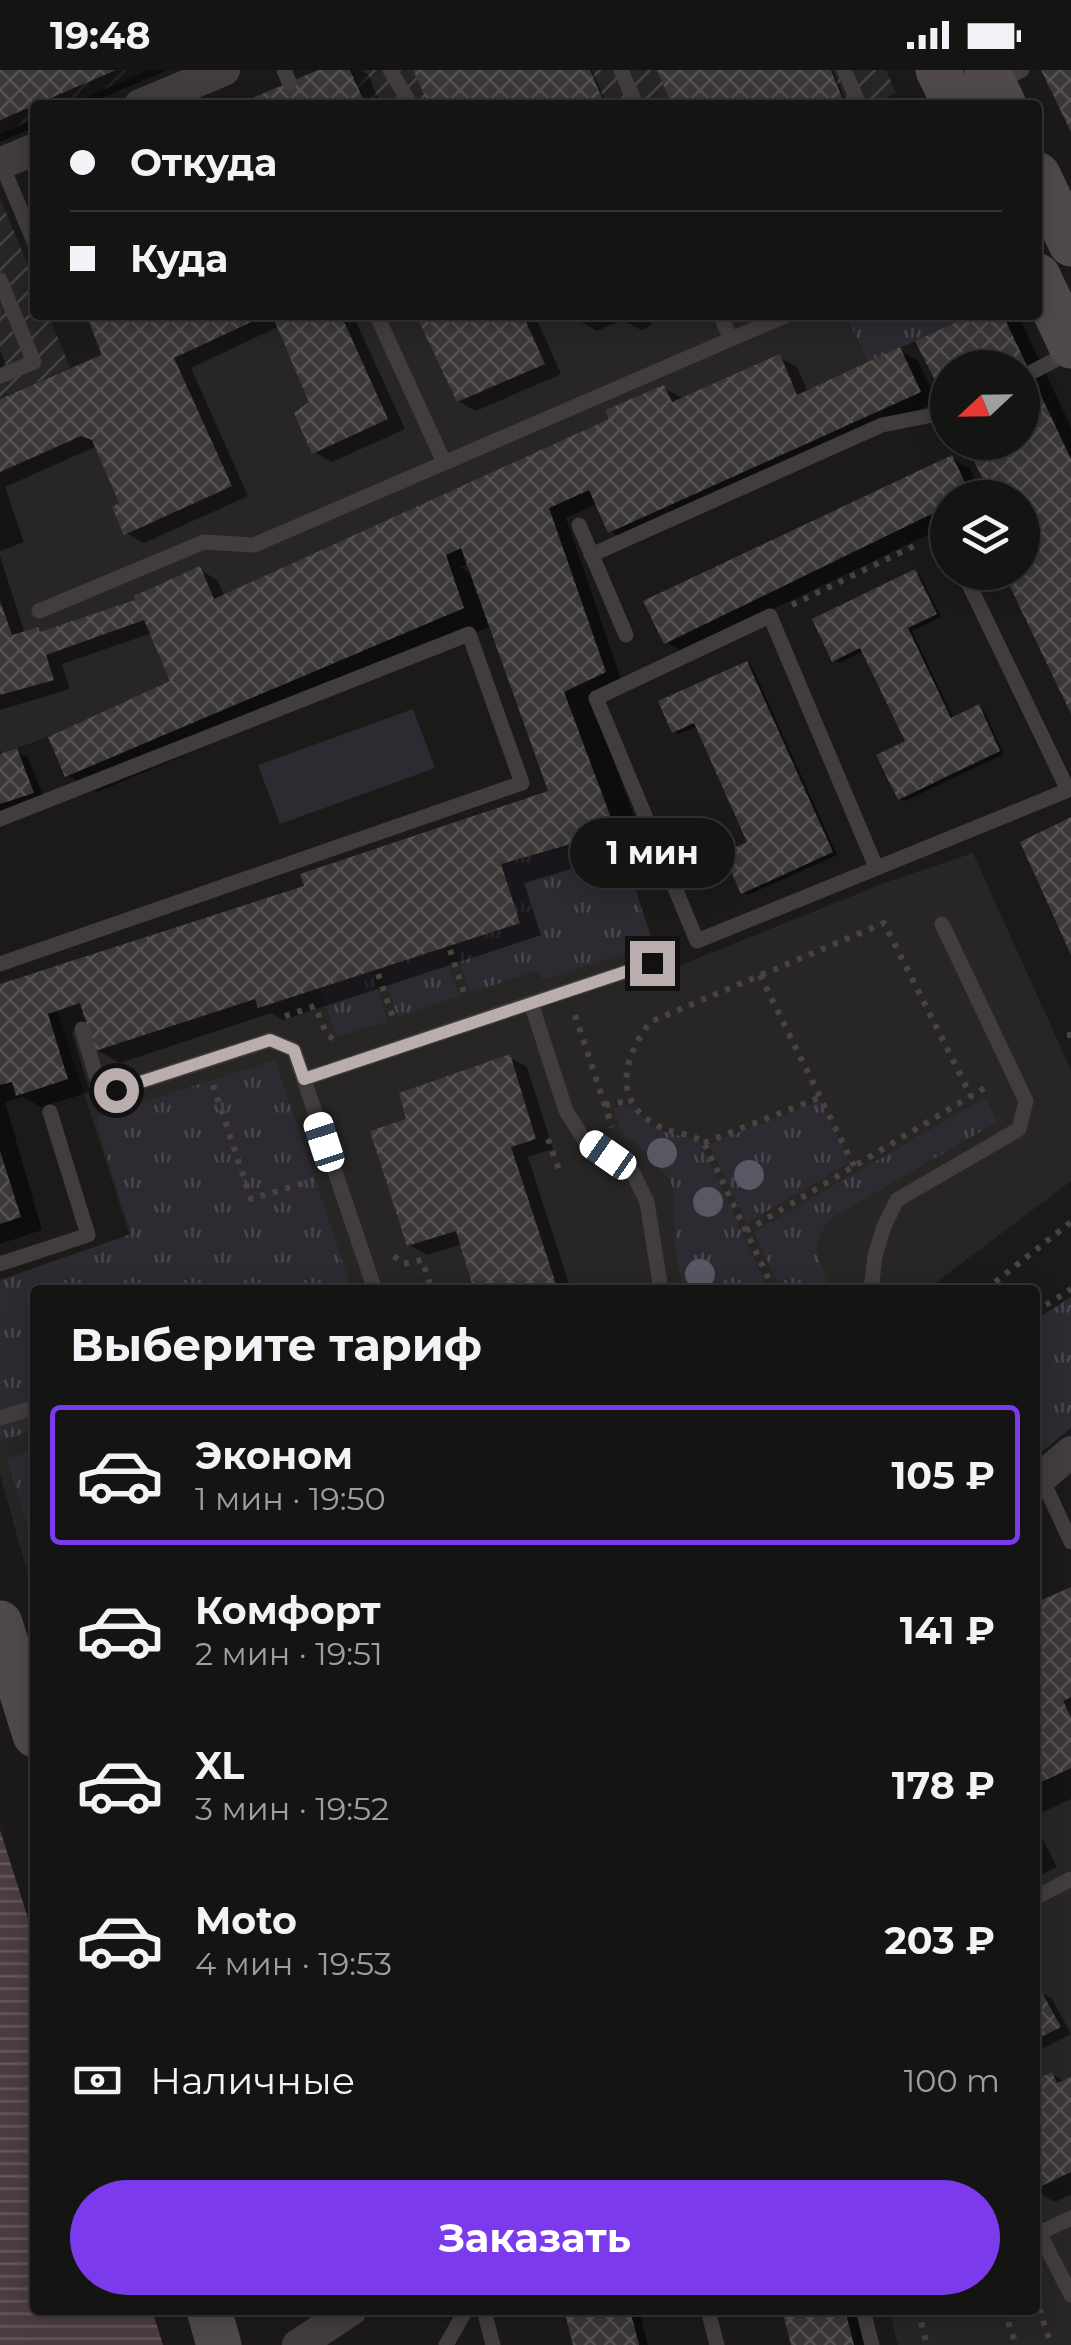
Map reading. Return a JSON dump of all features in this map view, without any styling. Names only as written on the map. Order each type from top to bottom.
[{"type":"street","points":[[152,100],[224,70]]},
{"type":"street","points":[[0,163],[30,151]]},
{"type":"street","points":[[1042,193],[1071,244]]},
{"type":"street","points":[[1042,285],[1071,349]]},
{"type":"street","points":[[1040,1478],[1071,1452]]},
{"type":"street","points":[[0,1623],[30,1720]]},
{"type":"street","points":[[210,2315],[219,2345]]},
{"type":"street","points":[[298,2345],[343,2315]]},
{"type":"lane","points":[[390,70],[409,100]]},
{"type":"lane","points":[[622,70],[634,100]]},
{"type":"lane","points":[[844,70],[857,99]]},
{"type":"lane","points":[[0,163],[30,232]]},
{"type":"lane","points":[[0,280],[34,362],[0,376]]},
{"type":"lane","points":[[379,320],[444,462]]},
{"type":"lane","points":[[722,320],[731,339]]},
{"type":"lane","points":[[39,611],[204,542],[254,545],[775,320]]},
{"type":"lane","points":[[1040,367],[1071,349]]},
{"type":"lane","points":[[592,554],[882,425],[930,416]]},
{"type":"lane","points":[[579,525],[626,635]]},
{"type":"lane","points":[[876,867],[770,616],[596,698],[698,941],[1070,789],[973,590]]},
{"type":"lane","points":[[0,819],[469,634],[522,784],[0,964]]},
{"type":"lane","points":[[872,1285],[884,1226],[898,1200],[1019,1129],[1026,1101],[942,924]]},
{"type":"lane","points":[[304,1079],[652,963]]},
{"type":"lane","points":[[531,1004],[566,1111],[583,1138],[633,1173],[647,1202],[661,1285]]},
{"type":"lane","points":[[82,1029],[98,1082],[116,1090],[270,1040],[294,1050],[372,1285]]},
{"type":"lane","points":[[0,1264],[88,1235],[50,1112]]},
{"type":"lane","points":[[0,1418],[30,1409]]},
{"type":"lane","points":[[1040,1484],[1071,1542]]},
{"type":"lane","points":[[1040,1895],[1071,1879]]},
{"type":"lane","points":[[1040,2230],[1071,2218]]},
{"type":"lane","points":[[1040,2238],[1071,2295]]},
{"type":"lane","points":[[446,2345],[463,2315]]},
{"type":"lane","points":[[485,2315],[493,2345]]},
{"type":"lane","points":[[709,2315],[718,2345]]},
{"type":"lane","points":[[864,2315],[872,2345]]},
{"type":"path","points":[[770,616],[930,543]]},
{"type":"path","points":[[772,1285],[704,1144],[699,1138],[662,1128],[646,1119],[630,1102],[627,1064],[636,1040],[650,1022],[884,924],[970,1096]]},
{"type":"path","points":[[450,950],[466,1000]]},
{"type":"path","points":[[378,974],[395,1024]]},
{"type":"path","points":[[760,975],[854,1166]]},
{"type":"path","points":[[448,1006],[480,996]]},
{"type":"path","points":[[277,1019],[315,1006],[327,1034],[344,1041]]},
{"type":"path","points":[[378,1030],[413,1018]]},
{"type":"path","points":[[205,1060],[251,1199],[334,1174]]},
{"type":"path","points":[[746,1231],[1013,1070]]},
{"type":"path","points":[[704,1144],[821,1097]]},
{"type":"path","points":[[605,1105],[630,1102]]},
{"type":"path","points":[[545,1131],[559,1170]]},
{"type":"path","points":[[991,1285],[1071,1222]]},
{"type":"path","points":[[391,1254],[403,1264],[422,1260],[430,1285]]},
{"type":"path","points":[[1040,1309],[1071,1289]]},
{"type":"path","points":[[1040,2311],[1051,2345]]},
{"type":"path","points":[[919,2315],[927,2345]]},
{"type":"path","points":[[1006,2315],[1016,2345]]},
{"type":"shaded area","points":[[0,70],[149,70],[79,100],[30,100],[30,121],[0,134]]},
{"type":"shaded area","points":[[352,70],[886,70],[896,93],[881,100],[365,100]]},
{"type":"shaded area","points":[[0,198],[30,270],[30,320],[51,320],[70,368],[0,398]]},
{"type":"shaded area","points":[[179,320],[961,320],[48,737],[0,754],[0,399]]},
{"type":"shaded area","points":[[616,831],[663,972],[887,882],[973,853],[1071,1070],[1071,1181],[933,1285],[30,1285],[30,1582],[0,1474],[0,1291],[133,1245],[57,1011]]},
{"type":"shaded area","points":[[1071,1587],[1071,2345],[898,2345],[890,2315],[1040,2315],[1040,1601]]},
{"type":"shaded area","points":[[0,1830],[30,1924],[30,2315],[154,2315],[163,2345],[0,2345]]},
{"type":"green space","points":[[851,320],[961,320],[868,362]]},
{"type":"green space","points":[[413,709],[435,768],[280,824],[258,765]]},
{"type":"green space","points":[[616,831],[653,944],[543,980],[539,970],[470,993],[453,944],[501,864]]},
{"type":"green space","points":[[443,948],[459,996],[398,1017],[381,968]]},
{"type":"green space","points":[[372,971],[387,1021],[337,1037],[320,988]]},
{"type":"green space","points":[[275,1060],[350,1285],[30,1285],[30,1432],[0,1441],[0,1280],[131,1234],[95,1118]]},
{"type":"green space","points":[[985,1098],[997,1122],[833,1217],[825,1226],[817,1250],[829,1285],[779,1285],[754,1232]]},
{"type":"green space","points":[[820,1101],[850,1162],[747,1223],[709,1144]]},
{"type":"green space","points":[[630,1104],[655,1127],[700,1142],[767,1285],[683,1285],[675,1249],[674,1193],[670,1180],[650,1155],[622,1133],[614,1109]]},
{"type":"green space","points":[[1071,1297],[1071,1428],[1040,1453],[1040,1317]]},
{"type":"green space","points":[[30,1452],[30,1535],[7,1459]]},
{"type":"building","points":[[0,70],[116,70],[46,100],[30,100],[30,107],[0,120]]},
{"type":"building","points":[[318,70],[350,70],[364,100],[248,100]]},
{"type":"building","points":[[413,70],[590,70],[603,100],[427,100]]},
{"type":"building","points":[[657,70],[831,70],[843,100],[670,100]]},
{"type":"building","points":[[1041,70],[1071,70],[1071,132],[1044,76]]},
{"type":"building","points":[[88,320],[255,320],[174,358],[232,486],[124,535],[112,507],[119,503],[92,440],[81,436],[0,472],[0,399],[102,355]]},
{"type":"building","points":[[274,320],[343,320],[388,419],[312,454],[294,413],[309,402]]},
{"type":"building","points":[[418,320],[525,320],[545,364],[457,402]]},
{"type":"building","points":[[961,320],[1005,320],[1020,350],[930,350],[930,371],[915,341]]},
{"type":"building","points":[[900,347],[921,392],[608,533],[589,490],[549,508],[606,672],[564,692],[616,831],[501,864],[520,923],[258,1008],[255,999],[95,1051],[80,1003],[48,1014],[68,1079],[16,1096],[12,1082],[0,1085],[0,984],[304,886],[300,874],[548,791],[461,548],[446,555],[464,608],[65,777],[48,737],[170,681],[144,620],[46,655],[54,680],[0,695],[0,601],[12,635],[38,627],[40,632],[135,600],[134,596],[200,566],[214,599],[609,419],[605,410],[664,385],[672,402],[780,354],[797,395]]},
{"type":"building","points":[[1040,393],[1071,459],[1071,714],[1012,590],[1040,590],[1040,480],[983,480],[974,460],[1040,460]]},
{"type":"building","points":[[941,460],[954,460],[964,480],[930,480],[930,515],[664,644],[643,601]]},
{"type":"building","points":[[915,569],[937,614],[908,628],[951,718],[979,704],[1000,751],[898,800],[876,755],[905,741],[860,648],[832,662],[812,619]]},
{"type":"building","points":[[747,661],[833,852],[741,894],[723,853],[747,842],[694,723],[672,733],[658,701]]},
{"type":"building","points":[[17,748],[34,793],[0,804],[0,754]]},
{"type":"building","points":[[1071,817],[1071,955],[1020,842]]},
{"type":"building","points":[[510,1054],[536,1139],[511,1147],[556,1285],[472,1285],[456,1231],[407,1246],[370,1131],[406,1119],[399,1093]]},
{"type":"building","points":[[0,1151],[21,1217],[0,1224]]},
{"type":"building","points":[[1071,1587],[1071,1697],[1063,1701],[1071,1717],[1071,1768],[1040,1783],[1040,1601]]},
{"type":"building","points":[[1040,1989],[1061,2027],[1040,2038]]},
{"type":"building","points":[[1052,2072],[1057,2083],[1071,2077],[1071,2172],[1040,2187],[1040,2078]]},
{"type":"building","points":[[565,2315],[631,2315],[639,2345],[573,2345]]},
{"type":"building","points":[[783,2315],[846,2315],[854,2345],[791,2345]]},
{"type":"route","points":[[116,1090],[270,1040],[294,1050],[304,1079],[652,963]]}]
